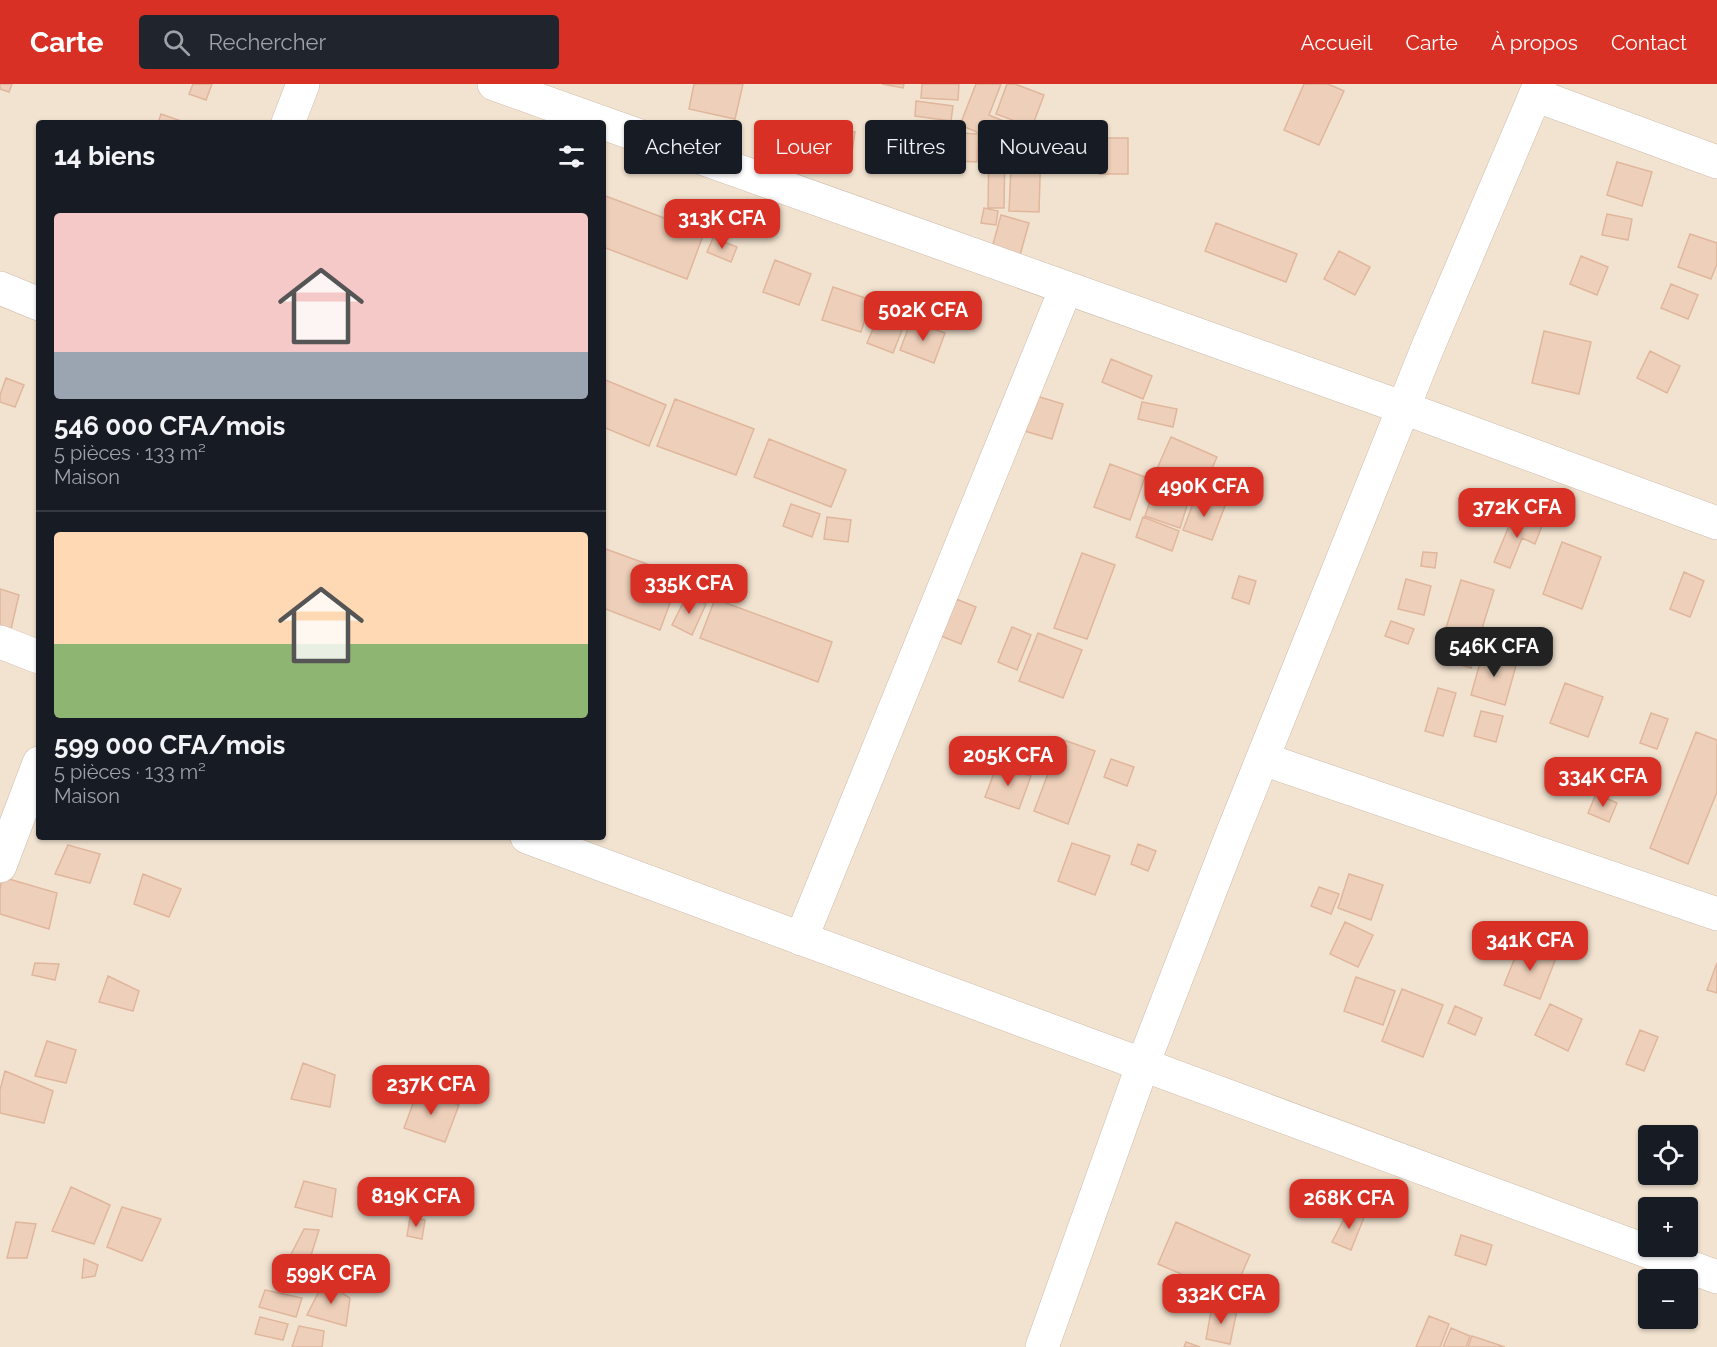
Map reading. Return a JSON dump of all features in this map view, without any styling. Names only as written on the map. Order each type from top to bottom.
[{"type":"street","points":[[289,120],[303,84]]},
{"type":"street","points":[[494,84],[595,120]]},
{"type":"street","points":[[1042,1347],[1143,1064],[1263,759],[1404,408],[1538,89],[1717,162]]},
{"type":"street","points":[[606,124],[1404,408],[1717,523]]},
{"type":"street","points":[[0,288],[36,303]]},
{"type":"street","points":[[801,939],[1066,288]]},
{"type":"street","points":[[0,642],[36,656]]},
{"type":"street","points":[[1263,759],[1717,914]]},
{"type":"street","points":[[0,866],[36,771]]},
{"type":"street","points":[[535,840],[1717,1277]]},
{"type":"shaded area","points":[[0,84],[1717,84],[1717,1347],[0,1347]]},
{"type":"building","points":[[0,84],[12,84],[9,92],[0,89]]},
{"type":"building","points":[[193,84],[212,84],[206,100],[189,94]]},
{"type":"building","points":[[694,84],[743,84],[735,119],[689,109]]},
{"type":"building","points":[[882,84],[904,84],[903,88]]},
{"type":"building","points":[[922,84],[959,84],[958,100],[921,98]]},
{"type":"building","points":[[976,84],[1001,84],[989,115],[1001,120],[978,120],[978,132],[966,128],[966,120],[962,120]]},
{"type":"building","points":[[1007,84],[1015,84],[1044,95],[1035,120],[1013,120],[996,114]]},
{"type":"building","points":[[1304,84],[1328,84],[1344,91],[1319,145],[1284,130]]},
{"type":"building","points":[[916,101],[953,106],[951,120],[915,116]]},
{"type":"building","points":[[161,114],[178,120],[159,120]]},
{"type":"building","points":[[966,133],[978,134],[977,162],[966,161]]},
{"type":"building","points":[[1108,138],[1128,138],[1128,174],[1108,174]]},
{"type":"building","points":[[1617,162],[1652,172],[1642,206],[1607,195]]},
{"type":"building","points":[[989,174],[1005,174],[1004,208],[988,208]]},
{"type":"building","points":[[1011,174],[1040,174],[1039,212],[1009,211]]},
{"type":"building","points":[[606,196],[704,233],[687,279],[606,248]]},
{"type":"building","points":[[984,208],[998,211],[996,225],[981,223]]},
{"type":"building","points":[[1607,214],[1632,219],[1628,240],[1602,235]]},
{"type":"building","points":[[1001,215],[1029,223],[1020,255],[992,248]]},
{"type":"building","points":[[1216,223],[1297,254],[1286,282],[1205,251]]},
{"type":"building","points":[[1690,234],[1717,243],[1717,264],[1711,279],[1678,267]]},
{"type":"building","points":[[713,238],[737,247],[731,262],[707,252]]},
{"type":"building","points":[[1339,251],[1370,267],[1355,295],[1324,279]]},
{"type":"building","points":[[1581,256],[1608,267],[1597,295],[1570,284]]},
{"type":"building","points":[[775,260],[811,274],[799,305],[763,292]]},
{"type":"building","points":[[1671,284],[1698,295],[1688,319],[1661,308]]},
{"type":"building","points":[[833,287],[871,300],[861,332],[822,320]]},
{"type":"building","points":[[879,315],[904,325],[893,353],[867,343]]},
{"type":"building","points":[[911,321],[945,333],[934,363],[900,350]]},
{"type":"building","points":[[1544,331],[1591,342],[1579,394],[1532,383]]},
{"type":"building","points":[[1650,351],[1680,366],[1667,393],[1637,378]]},
{"type":"building","points":[[1111,359],[1152,376],[1143,399],[1102,382]]},
{"type":"building","points":[[6,378],[24,385],[15,407],[0,402]]},
{"type":"building","points":[[606,380],[666,405],[649,446],[606,428]]},
{"type":"building","points":[[1033,395],[1063,404],[1052,439],[1021,430]]},
{"type":"building","points":[[675,399],[754,429],[736,475],[657,446]]},
{"type":"building","points":[[1142,402],[1177,409],[1173,427],[1138,419]]},
{"type":"building","points":[[1171,437],[1217,457],[1202,491],[1156,471]]},
{"type":"building","points":[[769,439],[846,470],[831,507],[754,477]]},
{"type":"building","points":[[1110,464],[1145,477],[1130,520],[1094,507]]},
{"type":"building","points":[[1156,484],[1190,496],[1180,528],[1145,516]]},
{"type":"building","points":[[1196,496],[1225,506],[1212,540],[1183,530]]},
{"type":"building","points":[[791,504],[820,514],[812,537],[783,526]]},
{"type":"building","points":[[1514,514],[1542,526],[1535,544],[1522,538],[1510,568],[1494,562]]},
{"type":"building","points":[[827,517],[851,520],[848,542],[824,539]]},
{"type":"building","points":[[1143,517],[1179,531],[1172,551],[1136,537]]},
{"type":"building","points":[[1562,542],[1601,557],[1582,609],[1543,594]]},
{"type":"building","points":[[606,549],[680,576],[660,630],[606,609]]},
{"type":"building","points":[[1423,552],[1437,553],[1435,568],[1421,566]]},
{"type":"building","points":[[1082,553],[1115,565],[1087,639],[1054,628]]},
{"type":"building","points":[[1684,572],[1704,581],[1690,617],[1670,609]]},
{"type":"building","points":[[1239,576],[1256,581],[1249,604],[1232,598]]},
{"type":"building","points":[[1406,579],[1431,586],[1424,615],[1398,609]]},
{"type":"building","points":[[1461,580],[1494,590],[1479,638],[1446,628]]},
{"type":"building","points":[[0,589],[19,595],[11,629],[0,626]]},
{"type":"building","points":[[687,595],[706,604],[692,635],[672,625]]},
{"type":"building","points":[[715,599],[832,642],[818,682],[700,638]]},
{"type":"building","points":[[956,599],[976,607],[961,644],[941,636]]},
{"type":"building","points":[[1391,621],[1414,629],[1408,644],[1385,636]]},
{"type":"building","points":[[1012,627],[1031,635],[1017,670],[998,662]]},
{"type":"building","points":[[1038,633],[1082,650],[1063,698],[1019,681]]},
{"type":"building","points":[[1443,634],[1478,644],[1471,668],[1436,658]]},
{"type":"building","points":[[1483,652],[1517,662],[1505,705],[1471,695]]},
{"type":"building","points":[[1565,683],[1603,697],[1588,737],[1550,723]]},
{"type":"building","points":[[1438,688],[1456,693],[1443,736],[1425,731]]},
{"type":"building","points":[[1481,711],[1503,716],[1496,742],[1474,736]]},
{"type":"building","points":[[1651,713],[1668,719],[1657,749],[1640,743]]},
{"type":"building","points":[[1696,732],[1717,740],[1717,792],[1688,864],[1650,848]]},
{"type":"building","points":[[1061,739],[1095,751],[1068,824],[1034,811]]},
{"type":"building","points":[[1111,759],[1134,767],[1127,786],[1104,777]]},
{"type":"building","points":[[997,765],[1031,776],[1019,809],[985,797]]},
{"type":"building","points":[[1596,794],[1617,803],[1609,822],[1588,813]]},
{"type":"building","points":[[1072,843],[1110,856],[1095,895],[1058,881]]},
{"type":"building","points":[[1138,844],[1156,851],[1148,871],[1131,864]]},
{"type":"building","points":[[68,845],[100,854],[90,883],[55,874]]},
{"type":"building","points":[[143,874],[181,889],[169,917],[134,904]]},
{"type":"building","points":[[1349,874],[1383,885],[1371,920],[1338,908]]},
{"type":"building","points":[[2,877],[57,893],[49,929],[0,914]]},
{"type":"building","points":[[1319,887],[1339,894],[1331,914],[1311,906]]},
{"type":"building","points":[[1345,922],[1373,935],[1358,967],[1330,954]]},
{"type":"building","points":[[1520,945],[1556,958],[1540,999],[1504,985]]},
{"type":"building","points":[[35,963],[59,964],[55,980],[32,975]]},
{"type":"building","points":[[1717,963],[1717,993],[1707,990]]},
{"type":"building","points":[[108,976],[139,991],[133,1011],[99,1002]]},
{"type":"building","points":[[1356,977],[1395,991],[1383,1025],[1344,1011]]},
{"type":"building","points":[[1402,989],[1443,1005],[1423,1057],[1382,1041]]},
{"type":"building","points":[[1550,1004],[1582,1019],[1568,1051],[1535,1035]]},
{"type":"building","points":[[1455,1006],[1482,1018],[1475,1035],[1448,1023]]},
{"type":"building","points":[[1640,1030],[1658,1037],[1644,1071],[1626,1064]]},
{"type":"building","points":[[47,1041],[76,1050],[66,1083],[35,1076]]},
{"type":"building","points":[[303,1063],[335,1075],[330,1107],[291,1099]]},
{"type":"building","points":[[5,1071],[53,1091],[44,1123],[0,1113],[0,1090]]},
{"type":"building","points":[[418,1090],[459,1105],[445,1142],[404,1128]]},
{"type":"building","points":[[304,1181],[336,1189],[332,1217],[295,1207]]},
{"type":"building","points":[[71,1187],[110,1205],[94,1244],[52,1231]]},
{"type":"building","points":[[122,1207],[161,1219],[142,1261],[107,1247]]},
{"type":"building","points":[[1348,1211],[1365,1215],[1351,1250],[1332,1242]]},
{"type":"building","points":[[410,1218],[425,1220],[422,1239],[407,1236]]},
{"type":"building","points":[[16,1222],[36,1224],[27,1258],[7,1258]]},
{"type":"building","points":[[1176,1222],[1250,1255],[1232,1296],[1158,1264]]},
{"type":"building","points":[[304,1229],[319,1230],[304,1278],[283,1270]]},
{"type":"building","points":[[1461,1235],[1492,1245],[1486,1265],[1455,1255]]},
{"type":"building","points":[[84,1259],[98,1265],[95,1276],[82,1278]]},
{"type":"building","points":[[324,1281],[350,1298],[346,1326],[307,1315]]},
{"type":"building","points":[[265,1290],[302,1298],[296,1317],[259,1307]]},
{"type":"building","points":[[1212,1306],[1237,1310],[1230,1344],[1206,1339]]},
{"type":"building","points":[[1429,1316],[1449,1324],[1440,1347],[1416,1347]]},
{"type":"building","points":[[260,1317],[288,1324],[283,1340],[255,1334]]},
{"type":"building","points":[[299,1326],[324,1331],[322,1347],[292,1347]]},
{"type":"building","points":[[1451,1328],[1470,1336],[1466,1347],[1443,1347]]},
{"type":"building","points":[[1472,1336],[1505,1347],[1468,1347]]},
{"type":"building","points":[[1186,1342],[1200,1347],[1184,1347]]}]
